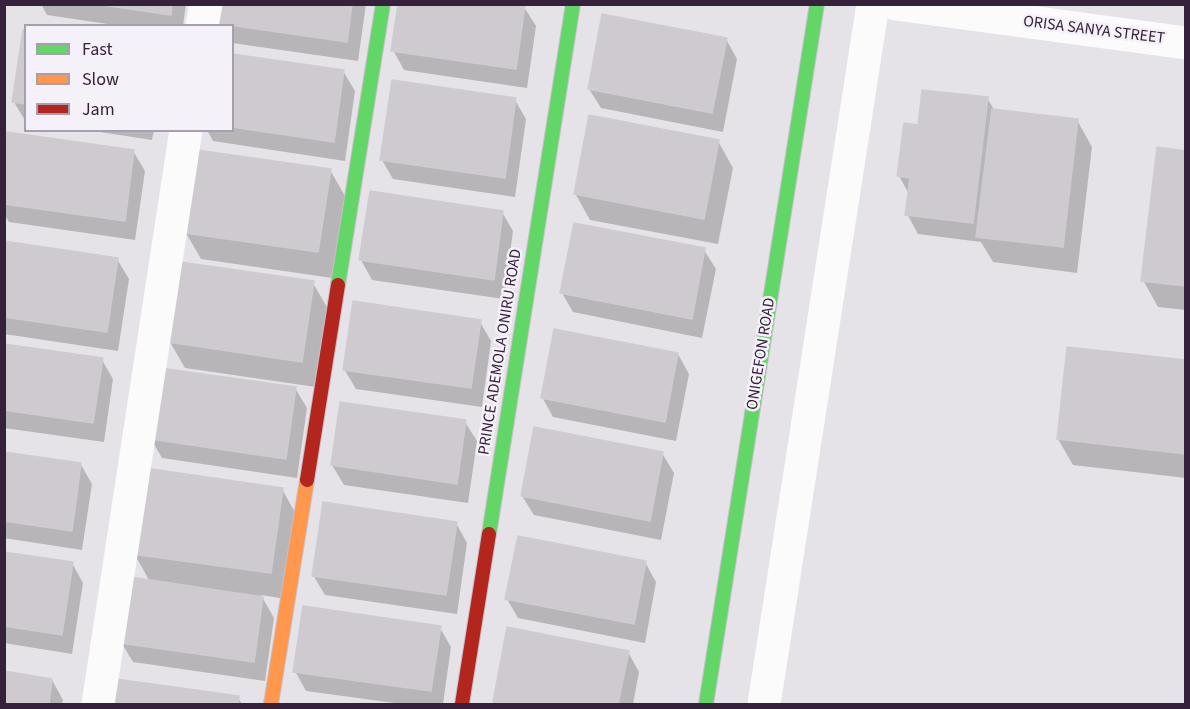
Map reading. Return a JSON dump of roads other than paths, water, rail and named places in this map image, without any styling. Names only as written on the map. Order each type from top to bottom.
[{"type":"street","points":[[202,24],[206,4]]},
{"type":"street","points":[[271,705],[382,4]]},
{"type":"street","name":"PRINCE ADEMOLA ONIRU ROAD","points":[[462,705],[573,4]]},
{"type":"street","name":"ONIGEFON ROAD","points":[[706,705],[817,4]]},
{"type":"street","points":[[764,705],[873,4]]},
{"type":"street","name":"ORISA SANYA STREET","points":[[896,4],[1062,16],[1185,43]]},
{"type":"street","points":[[98,705],[186,132]]}]
